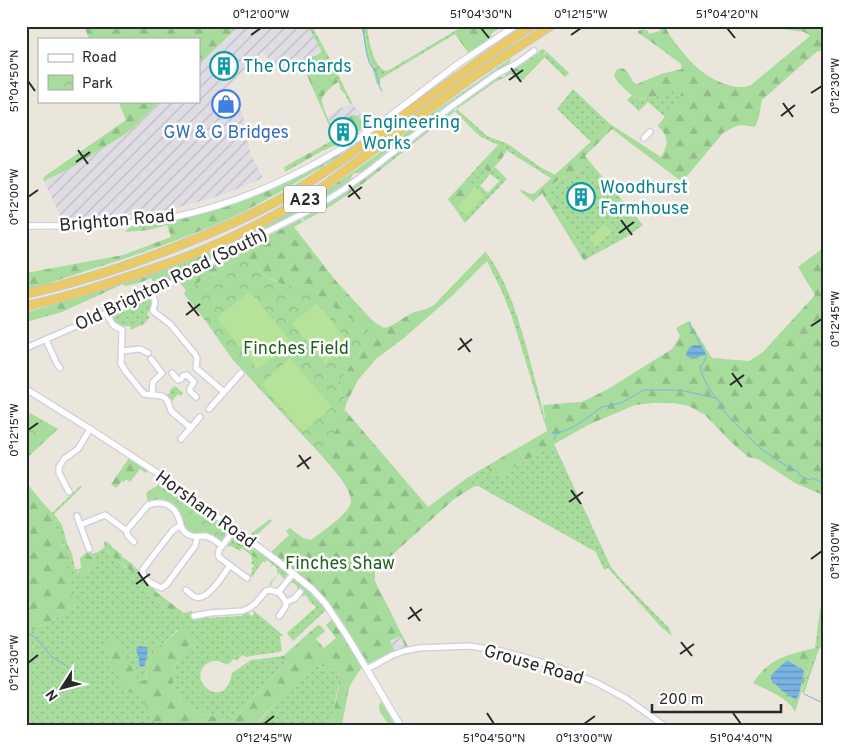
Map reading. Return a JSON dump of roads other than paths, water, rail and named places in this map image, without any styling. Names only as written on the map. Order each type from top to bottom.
[{"type":"highway","name":"A23","points":[[26,294],[105,272],[155,255],[253,214],[296,191],[330,169],[469,67],[531,26]]},
{"type":"highway","name":"A23","points":[[26,306],[97,287],[160,266],[208,248],[258,224],[323,187],[474,76],[550,26]]},
{"type":"street","name":"Brighton Road","points":[[26,226],[119,224],[166,218],[220,205],[266,188],[306,169],[346,146],[515,26]]},
{"type":"street","name":"Old Brighton Road (South)","points":[[26,348],[152,293],[239,246],[297,218],[331,198],[369,171],[452,106],[497,74],[516,64],[534,51]]},
{"type":"street","points":[[644,138],[650,132]]},
{"type":"street","points":[[152,293],[155,304],[152,313],[170,324],[195,354],[197,369],[224,392]]},
{"type":"street","points":[[106,314],[116,327],[122,330],[129,329]]},
{"type":"street","points":[[122,330],[121,362],[125,371],[143,393],[162,396],[166,399],[170,410],[191,428]]},
{"type":"street","points":[[46,340],[57,366]]},
{"type":"street","points":[[122,351],[140,349],[148,353]]},
{"type":"street","points":[[151,359],[162,373],[153,383],[152,395]]},
{"type":"street","points":[[172,373],[178,380],[197,369]]},
{"type":"street","points":[[209,409],[241,373]]},
{"type":"street","points":[[186,377],[194,382],[190,391],[196,397]]},
{"type":"street","name":"Horsham Road","points":[[26,389],[162,476],[293,574],[314,592],[348,636],[400,725]]},
{"type":"street","points":[[181,439],[200,417]]},
{"type":"street","points":[[69,492],[59,473],[59,466],[64,459],[78,449],[90,429]]},
{"type":"street","points":[[126,530],[130,528],[146,506],[156,502],[164,502],[177,515],[180,526],[186,534],[197,537],[205,536],[222,546]]},
{"type":"street","points":[[80,525],[105,515],[126,530],[128,538],[134,542]]},
{"type":"street","points":[[77,516],[89,549]]},
{"type":"street","points":[[180,526],[173,530],[143,569],[142,573],[144,576],[156,586],[161,588],[166,585],[195,546],[197,537]]},
{"type":"street","points":[[234,530],[218,551],[218,555],[247,578]]},
{"type":"street","points":[[186,590],[196,598],[200,598],[211,591],[230,566]]},
{"type":"street","points":[[278,591],[293,574]]},
{"type":"street","points":[[194,616],[242,611],[255,604],[266,591],[270,590],[278,591],[286,602]]},
{"type":"street","points":[[286,602],[293,600],[300,592]]},
{"type":"street","points":[[279,616],[286,602]]},
{"type":"street","name":"Grouse Road","points":[[367,669],[400,652],[419,648],[469,646],[494,649],[552,665],[596,682],[627,699],[663,725]]},
{"type":"water","points":[[694,345],[701,345],[706,354],[696,357],[686,356],[688,349]]},
{"type":"water","points":[[139,646],[146,647],[148,650],[145,665],[142,667],[139,665],[136,649]]},
{"type":"water","points":[[788,660],[804,671],[796,700],[781,690],[771,680],[771,675]]},
{"type":"waterway","points":[[362,26],[369,62],[376,72],[382,91]]},
{"type":"waterway","points":[[690,322],[690,327],[701,345]]},
{"type":"waterway","points":[[703,349],[706,358],[700,366],[701,370],[706,383],[718,399],[722,409],[760,448],[798,472],[799,475],[809,480],[813,478],[823,485]]},
{"type":"waterway","points":[[552,433],[567,430],[602,407],[621,403],[644,390],[680,390],[716,398]]},
{"type":"waterway","points":[[554,439],[557,433]]},
{"type":"waterway","points":[[26,632],[36,638],[52,657],[76,672]]},
{"type":"waterway","points":[[804,694],[823,703]]},
{"type":"place","name":"The Orchards","points":[[224,66]]},
{"type":"place","name":"GW & G Bridges","points":[[226,104]]},
{"type":"place","name":"Engineering Works","points":[[343,132]]},
{"type":"place","name":"Woodhurst Farmhouse","points":[[581,197]]},
{"type":"park label","name":"Finches Field","points":[[296,348]]},
{"type":"park label","name":"Finches Shaw","points":[[340,563]]}]
